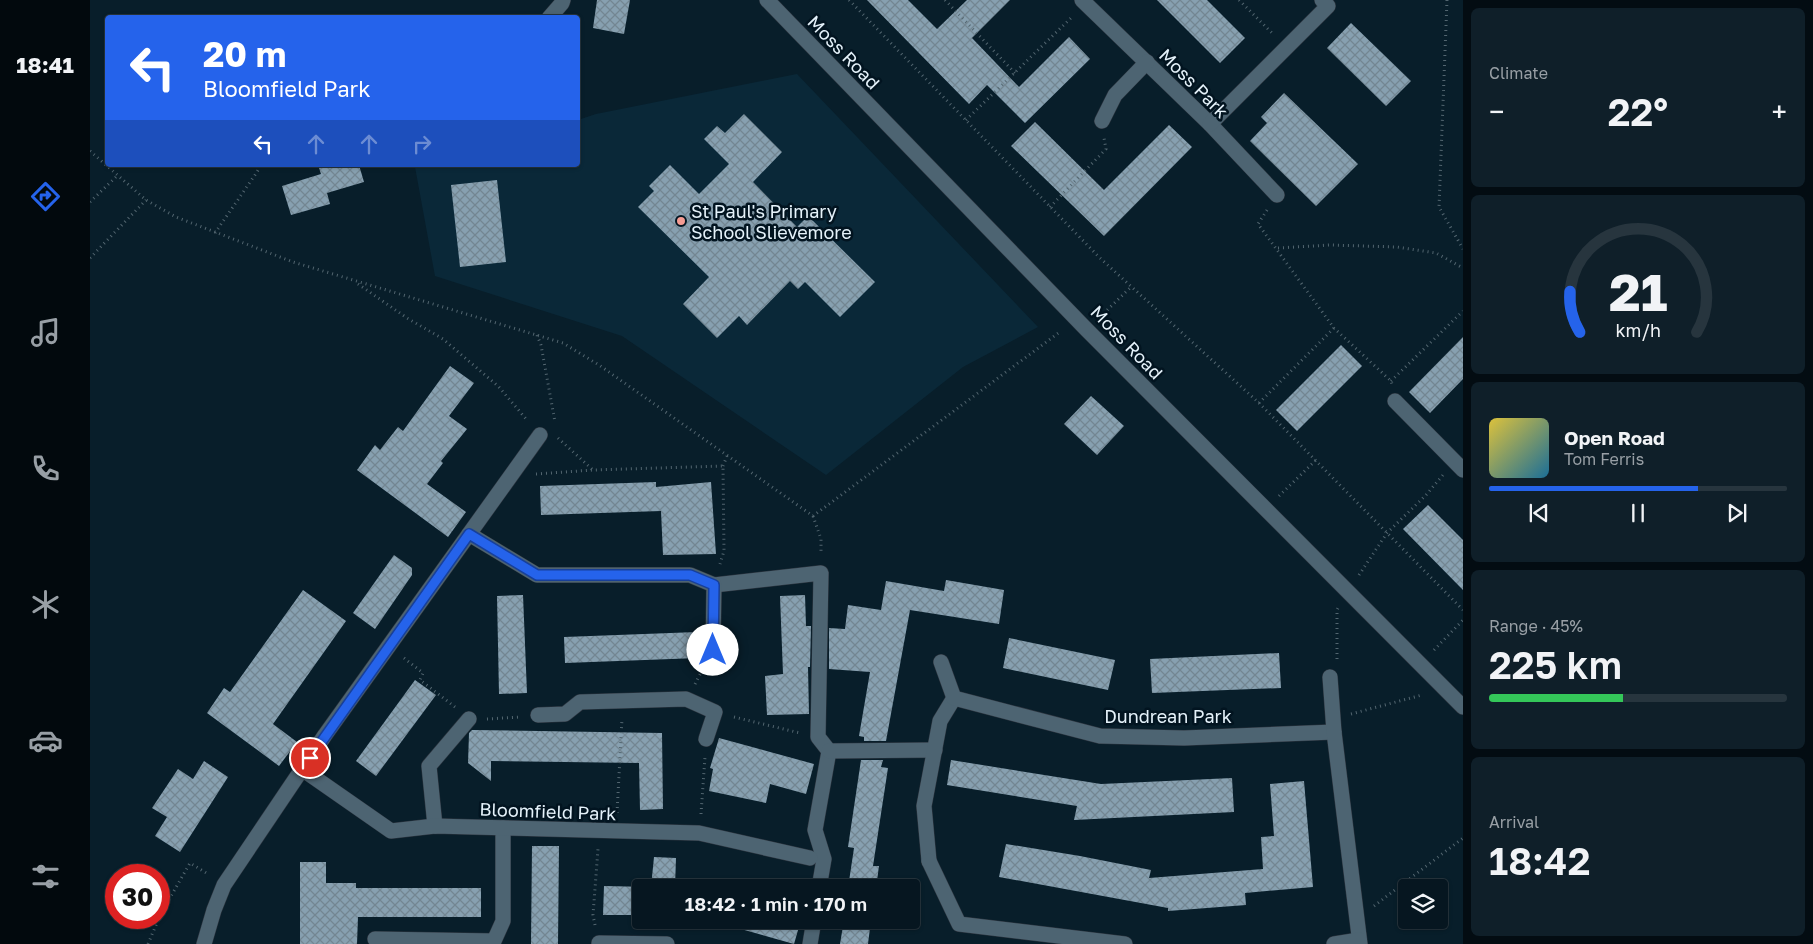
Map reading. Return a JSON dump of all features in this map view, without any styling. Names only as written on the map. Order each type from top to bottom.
[{"type":"street","points":[[552,15],[563,0]]},
{"type":"street","name":"Moss Road","points":[[767,0],[1082,324],[1463,707]]},
{"type":"street","points":[[1210,124],[1328,6],[1322,0]]},
{"type":"street","name":"Moss Park","points":[[1084,2],[1210,124],[1277,195]]},
{"type":"street","points":[[1102,121],[1115,95],[1147,62]]},
{"type":"street","points":[[1395,401],[1459,462]]},
{"type":"street","points":[[204,944],[224,885],[302,769],[540,435]]},
{"type":"street","points":[[469,534],[537,575],[690,575],[714,585],[821,573],[818,737],[829,751],[815,830],[819,879]]},
{"type":"street","points":[[713,650],[714,585]]},
{"type":"street","points":[[941,662],[954,698],[940,721],[924,806],[929,861],[959,924],[1125,944]]},
{"type":"street","points":[[1330,677],[1334,732],[1360,942],[1334,944]]},
{"type":"street","name":"Dundrean Park","points":[[954,698],[1100,736],[1184,738],[1334,732]]},
{"type":"street","points":[[538,714],[565,714],[580,702],[686,700],[715,712],[706,739]]},
{"type":"street","points":[[435,826],[429,766],[469,719]]},
{"type":"street","points":[[829,751],[934,750]]},
{"type":"street","name":"Bloomfield Park","points":[[302,769],[391,831],[435,826],[699,833],[817,858]]},
{"type":"street","points":[[375,939],[446,942],[494,941],[503,922],[503,828]]},
{"type":"street","points":[[810,944],[812,929]]},
{"type":"street","points":[[599,942],[667,944]]},
{"type":"path","points":[[849,0],[1100,258],[1259,402],[1463,610]]},
{"type":"path","points":[[945,0],[1015,72]]},
{"type":"path","points":[[1239,0],[1287,48]]},
{"type":"path","points":[[1447,0],[1439,207],[1463,249]]},
{"type":"path","points":[[966,120],[1084,2]]},
{"type":"path","points":[[1050,207],[1106,149],[1102,121]]},
{"type":"path","points":[[90,151],[105,164]]},
{"type":"path","points":[[109,167],[146,200],[176,218],[293,262],[563,343],[599,365],[814,516],[821,539],[821,573]]},
{"type":"path","points":[[215,233],[260,167]]},
{"type":"path","points":[[90,202],[118,175]]},
{"type":"path","points":[[1277,195],[1258,224],[1334,328],[1391,381],[1395,401]]},
{"type":"path","points":[[90,258],[146,200]]},
{"type":"path","points":[[1277,248],[1330,245],[1396,246],[1436,253],[1463,268]]},
{"type":"path","points":[[354,281],[407,318],[443,339],[498,386],[540,435],[558,439],[593,470]]},
{"type":"path","points":[[814,516],[1132,286]]},
{"type":"path","points":[[1391,381],[1463,311]]},
{"type":"path","points":[[1259,402],[1334,328]]},
{"type":"path","points":[[537,335],[541,345],[558,439]]},
{"type":"path","points":[[714,585],[724,551],[723,466],[727,456]]},
{"type":"path","points":[[1266,509],[1316,460]]},
{"type":"path","points":[[1330,677],[1337,676],[1337,610],[1348,591],[1387,533],[1459,462]]},
{"type":"path","points":[[510,476],[593,470],[723,466]]},
{"type":"path","points":[[1420,664],[1463,620]]},
{"type":"path","points":[[389,646],[423,673],[420,680],[469,719],[517,718],[538,714]]},
{"type":"path","points":[[686,700],[713,650]]},
{"type":"path","points":[[1333,715],[1351,714],[1423,694],[1438,681]]},
{"type":"path","points":[[616,831],[623,701]]},
{"type":"path","points":[[715,712],[818,737]]},
{"type":"path","points":[[699,833],[706,739]]},
{"type":"path","points":[[599,942],[593,916],[600,831]]},
{"type":"path","points":[[1357,919],[1463,838]]},
{"type":"path","points":[[170,897],[190,862],[224,885]]},
{"type":"path","points":[[148,944],[154,929]]},
{"type":"shaded area","name":"St Paul's Primary School Slievemore","points":[[797,74],[1038,327],[963,367],[826,475],[622,336],[435,276],[415,167],[580,167],[580,119],[596,114]]},
{"type":"building","points":[[597,0],[630,0],[624,34],[593,28]]},
{"type":"building","points":[[867,0],[908,0],[937,29],[967,0],[1010,0],[972,38],[1019,87],[1069,37],[1090,59],[1025,123],[987,85],[969,104]]},
{"type":"building","points":[[1157,0],[1207,0],[1245,38],[1220,63]]},
{"type":"building","points":[[1351,23],[1411,81],[1386,106],[1327,48]]},
{"type":"building","points":[[1284,93],[1358,164],[1316,206],[1250,141],[1267,123],[1261,117]]},
{"type":"building","points":[[744,114],[782,152],[753,182],[797,227],[808,216],[875,282],[840,317],[805,282],[798,289],[790,281],[747,325],[739,316],[717,338],[683,304],[709,277],[638,207],[654,191],[649,186],[670,165],[699,194],[729,164],[704,139],[717,126],[725,133]]},
{"type":"building","points":[[1035,122],[1104,190],[1169,125],[1192,147],[1104,236],[1011,146]]},
{"type":"building","points":[[319,167],[360,167],[364,182],[327,193],[330,204],[291,215],[282,186],[321,174]]},
{"type":"building","points":[[497,180],[506,262],[460,267],[451,185]]},
{"type":"building","points":[[1463,337],[1463,379],[1430,413],[1409,392]]},
{"type":"building","points":[[1341,345],[1362,366],[1297,431],[1276,410]]},
{"type":"building","points":[[450,366],[474,383],[449,416],[467,429],[441,461],[443,463],[427,484],[466,512],[448,537],[357,470],[375,445],[380,450],[398,427],[403,431]]},
{"type":"building","points":[[1091,396],[1124,426],[1097,455],[1064,424]]},
{"type":"building","points":[[656,482],[656,487],[711,482],[716,554],[663,555],[661,511],[541,515],[540,486]]},
{"type":"building","points":[[1428,505],[1463,540],[1463,590],[1403,529]]},
{"type":"building","points":[[394,555],[412,568],[412,575],[375,629],[353,613]]},
{"type":"building","points":[[946,580],[1004,590],[999,624],[910,610],[886,741],[864,741],[864,737],[859,736],[870,672],[829,669],[829,628],[845,629],[848,605],[881,610],[886,581],[944,591]]},
{"type":"building","points":[[303,590],[346,621],[273,724],[297,742],[279,766],[207,713],[224,688],[230,692]]},
{"type":"building","points":[[523,595],[527,693],[499,694],[497,596]]},
{"type":"building","points":[[805,595],[806,626],[811,626],[810,667],[808,667],[809,714],[767,715],[765,676],[783,674],[780,596]]},
{"type":"building","points":[[697,632],[698,658],[565,663],[564,637]]},
{"type":"building","points":[[1009,638],[1115,660],[1108,690],[1003,668]]},
{"type":"building","points":[[1279,653],[1281,688],[1152,693],[1150,659]]},
{"type":"building","points":[[415,680],[436,695],[376,776],[356,761]]},
{"type":"building","points":[[472,730],[662,733],[663,809],[640,810],[639,763],[491,761],[491,781],[468,763],[469,733]]},
{"type":"building","points":[[719,738],[814,764],[806,794],[770,784],[766,803],[709,791],[713,769],[710,768]]},
{"type":"building","points":[[861,760],[883,760],[881,767],[888,768],[873,866],[879,866],[877,879],[849,879],[854,848],[848,847]]},
{"type":"building","points":[[951,760],[1101,784],[1232,778],[1234,812],[1074,820],[1077,806],[947,785]]},
{"type":"building","points":[[204,761],[228,777],[180,852],[155,836],[167,817],[152,808],[178,769],[193,779]]},
{"type":"building","points":[[1304,781],[1313,887],[1245,893],[1246,905],[1168,911],[1168,908],[999,877],[1006,844],[1151,870],[1149,878],[1263,869],[1261,837],[1274,836],[1270,784]]},
{"type":"building","points":[[532,846],[559,846],[558,944],[531,944]]},
{"type":"building","points":[[654,857],[676,858],[675,879],[652,879]]},
{"type":"building","points":[[300,862],[326,862],[326,883],[356,883],[356,888],[481,888],[481,917],[358,917],[357,944],[300,944]]},
{"type":"building","points":[[604,886],[632,887],[632,915],[603,915]]},
{"type":"building","points":[[741,929],[798,929],[794,944]]},
{"type":"building","points":[[842,929],[870,929],[868,944],[840,944]]},
{"type":"place","name":"St Paul's Primary School Slievemore","points":[[681,221]]},
{"type":"route","points":[[310,758],[469,534],[537,575],[690,575],[714,585],[713,650]]}]
